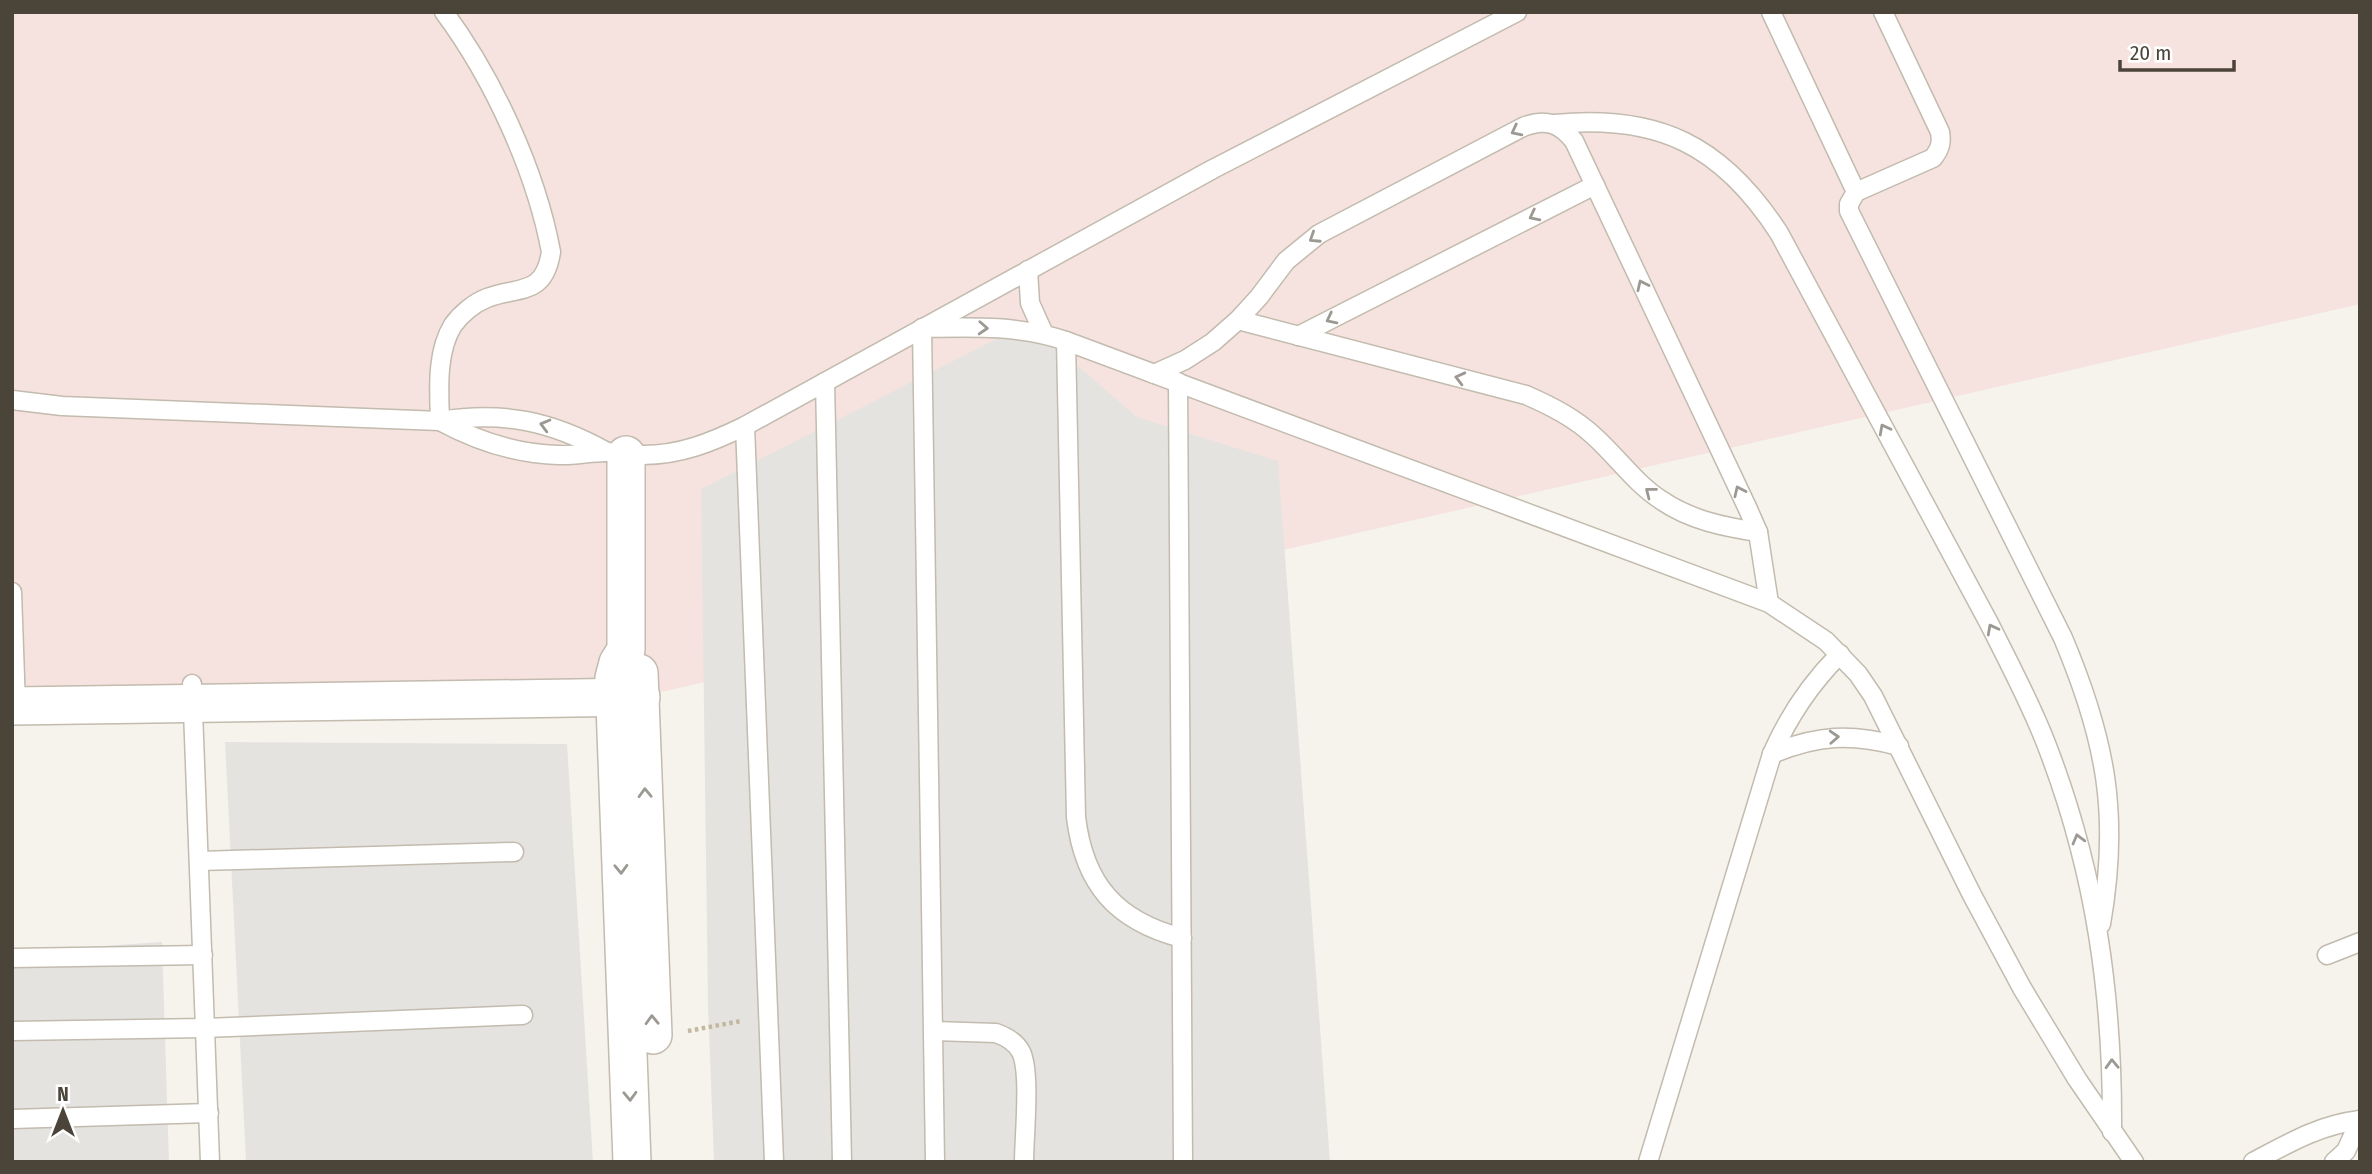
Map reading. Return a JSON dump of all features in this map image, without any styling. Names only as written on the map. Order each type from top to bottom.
[{"type":"street","points":[[617,453],[627,680],[653,1037],[657,1162]]},
{"type":"street","points":[[14,695],[193,694],[627,680]]},
{"type":"street","points":[[627,680],[632,1162]]},
{"type":"lane","points":[[440,421],[442,359],[453,325],[463,313],[488,297],[515,292],[537,282],[550,262],[551,252],[532,183],[509,127],[482,74],[444,12]]},
{"type":"lane","points":[[440,421],[485,442],[521,451],[558,455],[662,455],[702,446],[745,426],[1213,169],[1517,12]]},
{"type":"lane","points":[[1770,12],[1856,192]]},
{"type":"lane","points":[[1883,12],[1940,132],[1941,141],[1933,158],[1856,192],[1849,204],[1852,218],[2056,626],[2082,685],[2098,733],[2107,783],[2110,834],[2108,872],[2099,934]]},
{"type":"lane","points":[[1154,374],[1185,360],[1213,342],[1259,297],[1286,261],[1319,234],[1523,127],[1534,123],[1555,124],[1588,120],[1621,122],[1654,129],[1713,158],[1739,179],[1761,205],[1779,233],[2020,684],[2046,744],[2068,806],[2086,870],[2099,934],[2108,1000],[2112,1132]]},
{"type":"lane","points":[[1555,124],[1566,131],[1574,141],[1758,532],[1769,603]]},
{"type":"lane","points":[[1298,336],[1595,185]]},
{"type":"lane","points":[[1028,270],[1030,303],[1044,334]]},
{"type":"lane","points":[[1238,320],[1500,388],[1550,405],[1574,419],[1594,436],[1635,480],[1662,501],[1692,517],[1724,527],[1758,532]]},
{"type":"lane","points":[[922,328],[976,328],[1044,334],[1066,341],[1769,603],[1811,629],[1840,654],[1873,696],[1972,895],[2022,988],[2112,1132],[2134,1162]]},
{"type":"lane","points":[[922,328],[935,1162]]},
{"type":"lane","points":[[1066,341],[1079,839],[1084,861],[1108,899],[1142,924],[1182,938]]},
{"type":"lane","points":[[825,382],[842,1162]]},
{"type":"lane","points":[[1178,382],[1184,1162]]},
{"type":"lane","points":[[12,400],[62,406],[440,421],[469,417],[527,420],[555,427],[617,453]]},
{"type":"lane","points":[[745,426],[774,1162]]},
{"type":"lane","points":[[12,592],[14,695]]},
{"type":"lane","points":[[1648,1162],[1772,754],[1800,699],[1840,654]]},
{"type":"lane","points":[[193,694],[210,1162]]},
{"type":"lane","points":[[1772,754],[1821,738],[1874,739],[1899,746]]},
{"type":"lane","points":[[200,861],[514,852]]},
{"type":"lane","points":[[2327,955],[2360,942]]},
{"type":"lane","points":[[12,958],[203,955]]},
{"type":"lane","points":[[12,1031],[205,1028],[523,1014]]},
{"type":"lane","points":[[934,1031],[996,1033],[1006,1036],[1021,1051],[1026,1071],[1024,1162]]},
{"type":"lane","points":[[12,1119],[209,1113]]},
{"type":"lane","points":[[2253,1162],[2336,1122],[2360,1120],[2346,1151],[2334,1162]]},
{"type":"path","points":[[653,1037],[768,1016]]},
{"type":"shaded area","points":[[12,12],[2360,12],[2360,304],[631,699],[12,708]]},
{"type":"shaded area","points":[[1028,323],[1137,417],[1278,461],[1330,1162],[714,1162],[708,1005],[701,489]]},
{"type":"shaded area","points":[[225,742],[567,744],[593,1162],[246,1162]]},
{"type":"shaded area","points":[[162,942],[169,1162],[12,1162],[12,952]]}]
